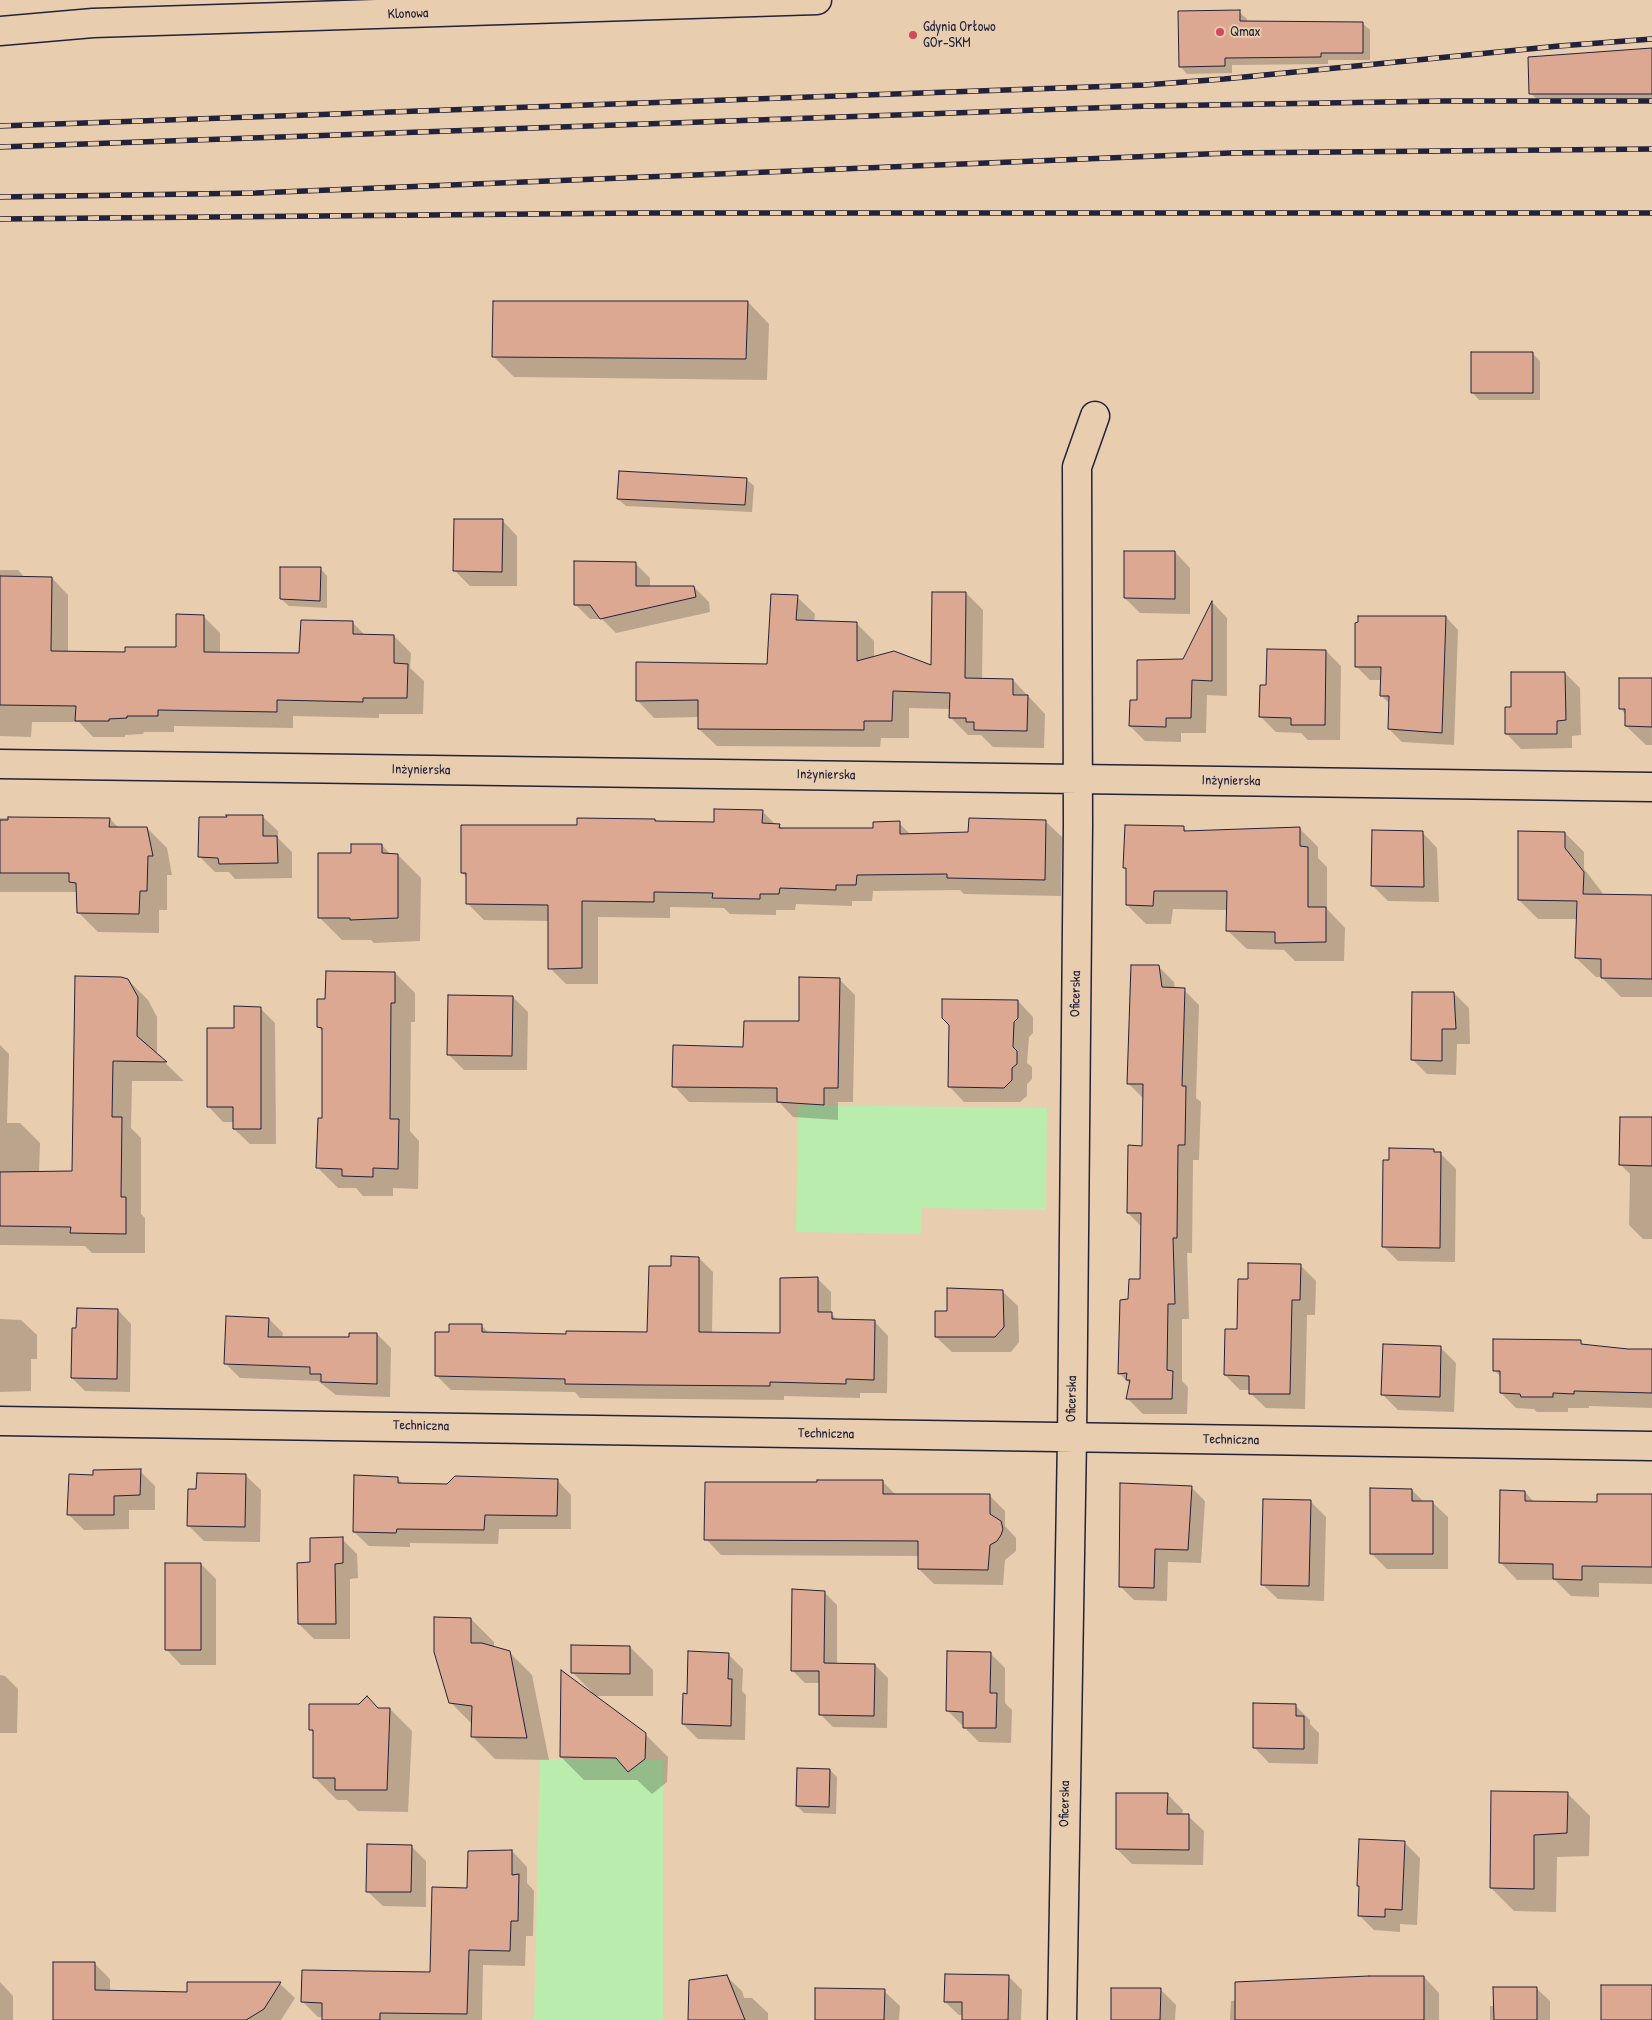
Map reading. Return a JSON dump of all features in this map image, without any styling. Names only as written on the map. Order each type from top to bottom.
[{"type":"street","name":"Klonowa","points":[[0,31],[93,23],[817,0]]},
{"type":"street","name":"Oficerska","points":[[1062,2020],[1072,1438],[1077,778],[1076,467],[1095,416]]},
{"type":"street","name":"Inżynierska","points":[[0,764],[1652,787]]},
{"type":"street","name":"Techniczna","points":[[0,1421],[1652,1446]]},
{"type":"green space","points":[[798,1105],[1047,1108],[1046,1210],[922,1208],[921,1234],[796,1232]]},
{"type":"green space","points":[[540,1759],[618,1759],[628,1772],[645,1759],[663,1760],[663,2020],[534,2020]]},
{"type":"building","points":[[1240,10],[1240,21],[1363,22],[1363,53],[1321,53],[1321,57],[1225,58],[1225,66],[1179,67],[1178,11]]},
{"type":"building","points":[[1652,48],[1652,94],[1529,94],[1528,57]]},
{"type":"building","points":[[493,301],[748,301],[746,359],[492,357]]},
{"type":"building","points":[[1471,352],[1533,352],[1533,393],[1471,393]]},
{"type":"building","points":[[619,471],[747,478],[745,505],[617,499]]},
{"type":"building","points":[[454,519],[503,519],[502,572],[453,571]]},
{"type":"building","points":[[1124,551],[1175,551],[1175,599],[1124,598]]},
{"type":"building","points":[[574,561],[636,562],[636,586],[694,586],[696,597],[600,619],[590,605],[574,605]]},
{"type":"building","points":[[280,567],[321,567],[320,601],[280,599]]},
{"type":"building","points":[[0,576],[52,577],[51,651],[125,652],[125,647],[176,647],[176,614],[204,615],[204,652],[299,653],[301,620],[353,621],[353,634],[394,635],[394,663],[408,664],[407,698],[363,698],[363,702],[277,700],[277,712],[158,710],[158,716],[127,716],[127,718],[109,719],[109,721],[75,721],[76,706],[0,705]]},
{"type":"building","points":[[932,592],[966,592],[965,678],[1013,679],[1013,695],[1028,695],[1027,731],[974,730],[974,722],[966,722],[966,718],[949,718],[950,693],[893,691],[892,721],[864,721],[864,730],[698,729],[698,700],[636,701],[636,662],[767,664],[771,594],[798,595],[796,620],[857,622],[857,661],[894,651],[931,665]]},
{"type":"building","points":[[1212,601],[1212,681],[1192,680],[1191,718],[1166,718],[1166,727],[1129,726],[1130,700],[1137,700],[1137,660],[1183,659]]},
{"type":"building","points":[[1358,616],[1446,616],[1442,733],[1388,729],[1389,696],[1380,696],[1381,667],[1355,667],[1355,623],[1358,622]]},
{"type":"building","points":[[1267,649],[1326,650],[1325,725],[1291,725],[1291,718],[1259,717],[1260,685],[1266,685]]},
{"type":"building","points":[[1511,672],[1565,672],[1566,720],[1557,721],[1557,734],[1505,734],[1505,707],[1511,707]]},
{"type":"building","points":[[1619,678],[1652,678],[1652,727],[1625,726],[1625,709],[1619,709]]},
{"type":"building","points":[[714,809],[763,810],[762,823],[780,824],[779,828],[873,828],[873,822],[900,821],[900,834],[968,832],[969,818],[1046,820],[1045,880],[947,878],[947,874],[857,875],[856,885],[836,885],[836,890],[780,888],[779,894],[760,894],[760,899],[712,898],[713,893],[654,892],[654,902],[582,901],[582,968],[548,969],[548,905],[466,904],[466,873],[461,873],[461,825],[577,825],[577,818],[714,822]]},
{"type":"building","points":[[226,815],[263,815],[263,836],[277,836],[278,863],[219,864],[218,858],[198,857],[199,817],[227,817]]},
{"type":"building","points":[[8,817],[110,818],[109,827],[147,827],[153,856],[148,856],[147,891],[140,891],[139,914],[77,913],[76,883],[69,882],[69,873],[0,873],[0,820],[8,820]]},
{"type":"building","points":[[1125,825],[1184,826],[1184,831],[1300,827],[1300,846],[1308,847],[1308,907],[1326,907],[1326,942],[1275,943],[1275,932],[1226,931],[1227,891],[1154,891],[1153,906],[1126,905],[1126,868],[1123,868]]},
{"type":"building","points":[[1372,830],[1423,831],[1424,887],[1371,886]]},
{"type":"building","points":[[1518,831],[1565,832],[1565,848],[1584,872],[1583,894],[1652,895],[1652,979],[1601,978],[1601,959],[1575,958],[1577,901],[1518,900]]},
{"type":"building","points":[[351,844],[382,844],[382,853],[398,854],[398,918],[350,920],[350,918],[318,918],[318,853],[351,853]]},
{"type":"building","points":[[1131,965],[1159,965],[1162,987],[1185,988],[1182,1086],[1186,1086],[1185,1145],[1178,1145],[1177,1238],[1173,1238],[1175,1304],[1168,1304],[1167,1370],[1173,1371],[1172,1399],[1126,1399],[1130,1380],[1126,1380],[1127,1373],[1118,1374],[1120,1300],[1128,1299],[1129,1279],[1140,1279],[1141,1213],[1127,1213],[1128,1145],[1142,1146],[1143,1084],[1127,1084]]},
{"type":"building","points":[[326,971],[395,972],[395,1003],[391,1003],[390,1119],[399,1119],[398,1169],[373,1168],[373,1177],[342,1176],[342,1169],[316,1168],[318,1118],[322,1118],[322,1028],[317,1027],[317,999],[325,999]]},
{"type":"building","points":[[75,976],[121,977],[128,979],[138,997],[137,1036],[167,1062],[113,1061],[112,1117],[122,1117],[121,1197],[126,1197],[126,1234],[70,1233],[71,1227],[0,1226],[0,1172],[72,1171]]},
{"type":"building","points":[[799,977],[840,978],[838,1088],[824,1088],[824,1105],[777,1102],[777,1088],[672,1087],[673,1045],[743,1047],[744,1021],[799,1021]]},
{"type":"building","points":[[1412,992],[1454,992],[1456,1029],[1442,1029],[1442,1061],[1411,1060]]},
{"type":"building","points":[[448,995],[513,996],[512,1056],[447,1055]]},
{"type":"building","points":[[942,999],[1018,1000],[1018,1018],[1014,1022],[1013,1047],[1017,1051],[1017,1064],[1012,1068],[1012,1080],[1004,1088],[948,1087],[949,1025],[942,1018]]},
{"type":"building","points":[[234,1006],[261,1007],[261,1129],[233,1129],[233,1107],[207,1107],[207,1028],[234,1028]]},
{"type":"building","points":[[1620,1117],[1652,1117],[1652,1166],[1619,1165]]},
{"type":"building","points":[[1389,1148],[1434,1149],[1434,1152],[1441,1152],[1440,1248],[1382,1247],[1383,1160],[1389,1160]]},
{"type":"building","points":[[671,1256],[699,1257],[699,1332],[780,1333],[780,1278],[818,1277],[818,1312],[832,1312],[832,1319],[875,1320],[874,1380],[846,1379],[846,1384],[770,1382],[770,1386],[644,1385],[565,1384],[565,1379],[435,1376],[435,1332],[449,1332],[449,1324],[482,1324],[482,1332],[566,1334],[566,1331],[647,1332],[649,1266],[671,1266]]},
{"type":"building","points":[[1248,1263],[1301,1264],[1300,1300],[1292,1300],[1290,1394],[1249,1394],[1249,1376],[1224,1375],[1225,1329],[1237,1329],[1238,1279],[1248,1279]]},
{"type":"building","points":[[947,1288],[1003,1290],[1004,1327],[995,1337],[935,1337],[935,1311],[947,1311]]},
{"type":"building","points":[[77,1308],[118,1309],[117,1379],[71,1378],[72,1328],[76,1328]]},
{"type":"building","points":[[226,1316],[269,1318],[268,1337],[349,1337],[349,1333],[377,1333],[377,1384],[321,1382],[321,1374],[310,1374],[310,1367],[224,1364]]},
{"type":"building","points":[[1493,1339],[1581,1340],[1581,1344],[1628,1349],[1652,1349],[1652,1393],[1574,1391],[1574,1394],[1553,1393],[1553,1397],[1521,1397],[1520,1394],[1500,1393],[1500,1371],[1493,1371]]},
{"type":"building","points":[[1383,1344],[1441,1346],[1440,1397],[1381,1395]]},
{"type":"building","points":[[141,1469],[140,1495],[114,1496],[114,1515],[67,1515],[69,1474],[93,1475],[93,1470]]},
{"type":"building","points":[[197,1473],[246,1474],[245,1527],[187,1526],[188,1489],[196,1489]]},
{"type":"building","points":[[354,1475],[398,1477],[398,1483],[447,1484],[455,1476],[558,1479],[557,1516],[485,1515],[484,1530],[397,1529],[396,1533],[353,1532]]},
{"type":"building","points":[[817,1480],[883,1480],[883,1494],[990,1494],[990,1514],[1001,1521],[1003,1529],[997,1541],[990,1545],[988,1570],[918,1569],[918,1541],[704,1540],[705,1482],[817,1482]]},
{"type":"building","points":[[1120,1483],[1192,1486],[1188,1550],[1155,1549],[1154,1588],[1119,1587]]},
{"type":"building","points":[[1370,1488],[1412,1489],[1412,1501],[1433,1501],[1433,1554],[1370,1554]]},
{"type":"building","points":[[1500,1490],[1525,1491],[1525,1501],[1597,1502],[1597,1494],[1652,1494],[1652,1567],[1582,1566],[1582,1580],[1553,1579],[1553,1564],[1499,1563]]},
{"type":"building","points":[[1263,1499],[1311,1500],[1309,1586],[1261,1585]]},
{"type":"building","points":[[343,1537],[343,1563],[335,1564],[336,1624],[298,1624],[297,1563],[310,1562],[310,1538]]},
{"type":"building","points":[[165,1563],[201,1563],[201,1650],[165,1650]]},
{"type":"building","points":[[792,1589],[825,1591],[824,1663],[875,1664],[874,1716],[819,1715],[819,1671],[791,1671]]},
{"type":"building","points":[[434,1617],[471,1618],[471,1643],[482,1643],[510,1651],[527,1738],[471,1737],[472,1706],[449,1703],[434,1652]]},
{"type":"building","points":[[571,1645],[630,1646],[630,1674],[571,1673]]},
{"type":"building","points":[[688,1651],[729,1653],[728,1679],[732,1679],[731,1726],[682,1724],[683,1693],[687,1694]]},
{"type":"building","points":[[947,1651],[991,1652],[990,1693],[997,1693],[996,1728],[963,1728],[963,1712],[946,1711]]},
{"type":"building","points":[[561,1670],[646,1733],[645,1759],[628,1772],[616,1758],[560,1757]]},
{"type":"building","points":[[367,1696],[378,1708],[390,1708],[387,1790],[335,1790],[335,1778],[313,1778],[313,1730],[309,1730],[309,1704],[359,1704]]},
{"type":"building","points":[[1253,1703],[1296,1704],[1296,1716],[1304,1716],[1304,1749],[1253,1748]]},
{"type":"building","points":[[797,1768],[830,1769],[829,1807],[796,1806]]},
{"type":"building","points":[[1491,1791],[1568,1792],[1567,1833],[1534,1835],[1534,1889],[1490,1888]]},
{"type":"building","points":[[1116,1793],[1168,1793],[1167,1814],[1189,1814],[1189,1850],[1116,1849]]},
{"type":"building","points":[[1359,1839],[1405,1841],[1402,1910],[1385,1909],[1385,1917],[1358,1916]]},
{"type":"building","points":[[367,1844],[412,1845],[411,1892],[366,1892]]},
{"type":"building","points":[[512,1850],[512,1875],[519,1874],[518,1921],[511,1921],[510,1951],[469,1950],[467,2014],[380,2013],[380,2020],[322,2020],[322,2003],[301,2002],[302,1970],[430,1972],[432,1887],[467,1888],[468,1851]]},
{"type":"building","points":[[53,1962],[95,1962],[95,1990],[187,1992],[187,1982],[281,1982],[264,2009],[246,2020],[53,2020]]},
{"type":"building","points":[[945,1974],[1009,1975],[1008,2020],[962,2020],[962,2002],[944,2002]]},
{"type":"building","points":[[727,1975],[745,2020],[688,2020],[689,1980]]},
{"type":"building","points":[[1369,1976],[1424,1976],[1424,2020],[1235,2020],[1235,1982]]},
{"type":"building","points":[[1601,1985],[1652,1985],[1652,2020],[1601,2020]]},
{"type":"building","points":[[1493,1987],[1537,1987],[1537,2020],[1494,2020]]},
{"type":"building","points":[[815,1988],[885,1989],[884,2020],[815,2020]]},
{"type":"building","points":[[1111,1988],[1161,1988],[1160,2020],[1111,2020]]},
{"type":"railway","points":[[0,126],[1145,85],[1652,39]]},
{"type":"railway","points":[[0,147],[1149,106],[1444,101],[1652,101]]},
{"type":"railway","points":[[0,197],[256,193],[1230,153],[1652,149]]},
{"type":"railway","points":[[0,219],[641,213],[1652,213]]},
{"type":"place","name":"Qmax","points":[[1220,32]]},
{"type":"place","name":"Gdynia Orłowo GOr-SKM","points":[[913,35]]}]
